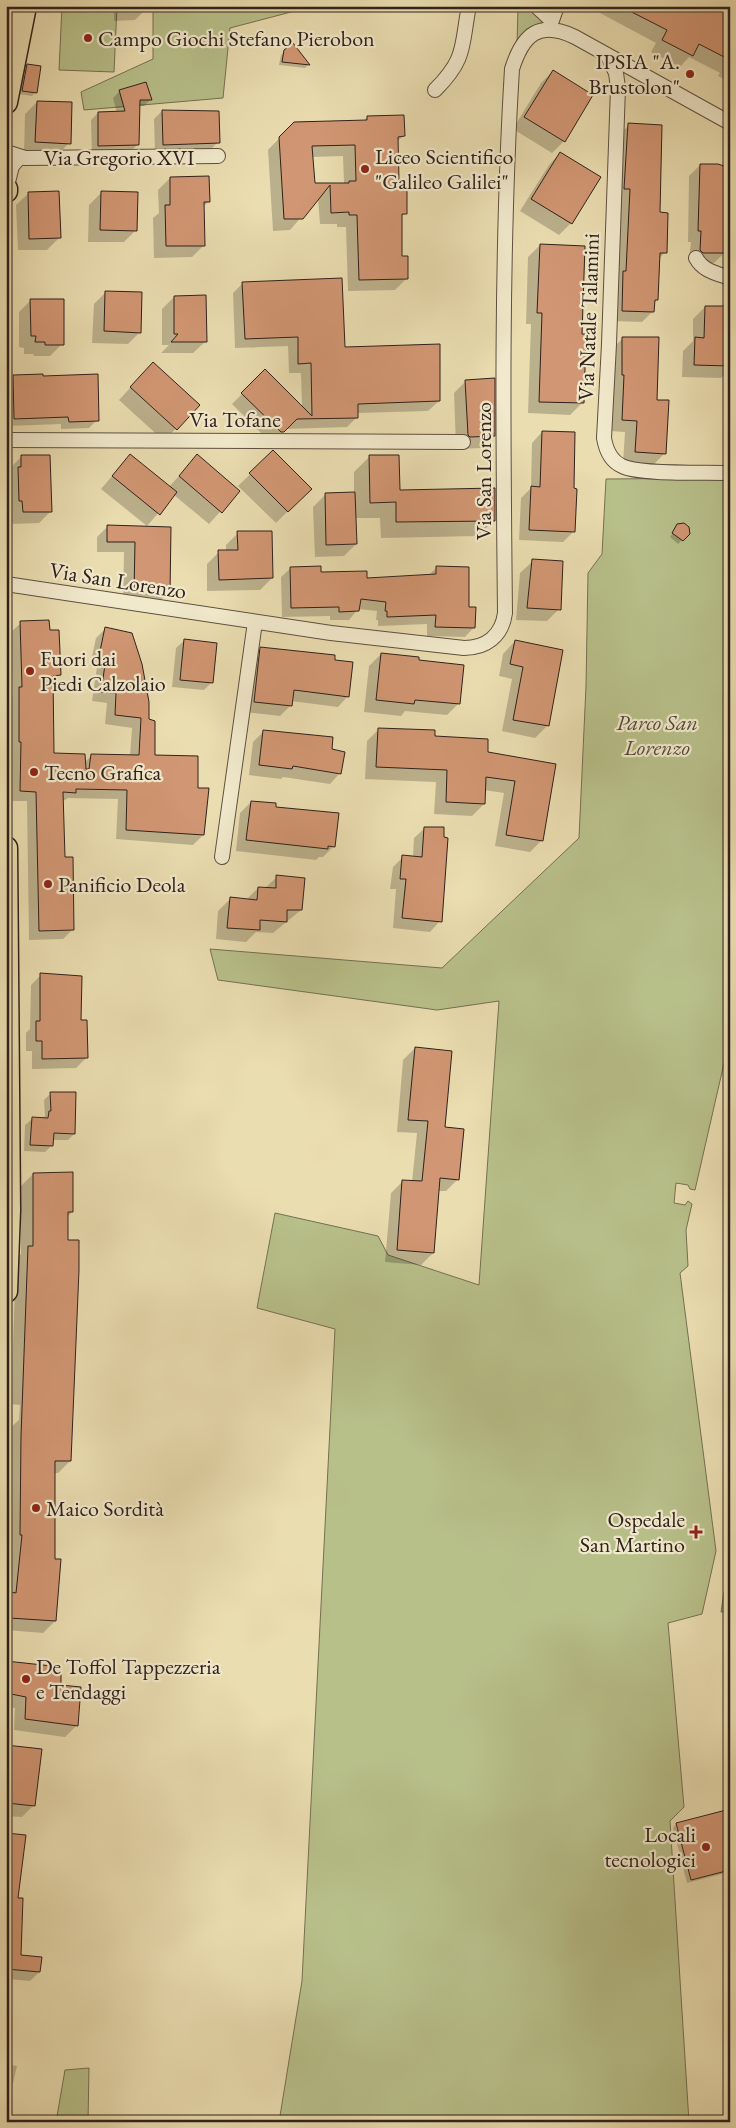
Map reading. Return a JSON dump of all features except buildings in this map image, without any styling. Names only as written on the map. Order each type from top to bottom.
[{"type":"main road","points":[[6,102],[25,6]]},
{"type":"main road","points":[[6,848],[9,1210],[6,1291]]},
{"type":"street","points":[[436,90],[454,69],[463,48],[469,6]]},
{"type":"street","points":[[536,6],[550,24],[730,123]]},
{"type":"street","points":[[550,24],[557,6]]},
{"type":"street","name":"Via San Lorenzo","points":[[6,584],[255,622],[464,648],[474,648],[483,645],[499,633],[504,624],[507,153],[512,69],[515,58],[527,40],[550,24]]},
{"type":"street","name":"Via Natale Talamini","points":[[608,56],[616,73],[618,88],[605,446],[615,462],[632,470],[730,473]]},
{"type":"street","name":"Via Gregorio XVI","points":[[6,144],[20,157]]},
{"type":"street","name":"Via Gregorio XVI","points":[[6,152],[20,157],[218,156]]},
{"type":"street","name":"Via Gregorio XVI","points":[[6,190],[12,166],[20,157]]},
{"type":"street","points":[[696,258],[699,264],[706,270],[730,278]]},
{"type":"street","name":"Via Tofane","points":[[6,440],[463,442]]},
{"type":"street","points":[[222,857],[255,622]]},
{"type":"green space","points":[[6,6],[13,6],[8,42],[6,42]]},
{"type":"green space","name":"Campo Giochi Stefano Pierobon","points":[[62,6],[117,6],[114,72],[59,70]]},
{"type":"green space","points":[[153,6],[314,6],[230,28],[223,98],[84,110],[81,92],[153,59]]},
{"type":"green space","points":[[515,6],[564,6],[557,25],[517,46],[518,7]]},
{"type":"green space","name":"Parco San Lorenzo","points":[[730,478],[730,1037],[695,1190],[690,1189],[688,1185],[676,1183],[674,1203],[685,1205],[688,1201],[692,1204],[686,1230],[688,1266],[680,1273],[716,1551],[702,1614],[668,1623],[684,1807],[670,1821],[689,2122],[279,2122],[302,1981],[335,1329],[257,1308],[275,1213],[378,1236],[388,1255],[479,1285],[499,1001],[437,1010],[218,980],[210,949],[442,968],[579,838],[586,686],[588,573],[602,554],[606,479]]},
{"type":"green space","points":[[724,1592],[730,1596],[730,1611],[721,1612]]},
{"type":"green space","points":[[89,2068],[88,2122],[56,2122],[65,2070]]},
{"type":"place","name":"Campo Giochi Stefano Pierobon","points":[[88,38]]},
{"type":"place","name":"IPSIA \"A. Brustolon\"","points":[[690,74]]},
{"type":"place","name":"Liceo Scientifico \"Galileo Galilei\"","points":[[365,169]]},
{"type":"place","name":"Fuori dai Piedi Calzolaio","points":[[30,671]]},
{"type":"place","name":"Tecno Grafica","points":[[34,772]]},
{"type":"place","name":"Panificio Deola","points":[[48,884]]},
{"type":"place","name":"Maico Sordità","points":[[36,1508]]},
{"type":"place","name":"Ospedale San Martino","points":[[696,1532]]},
{"type":"place","name":"De Toffol Tappezzeria e Tendaggi","points":[[26,1679]]},
{"type":"place","name":"Locali tecnologici","points":[[706,1847]]}]
